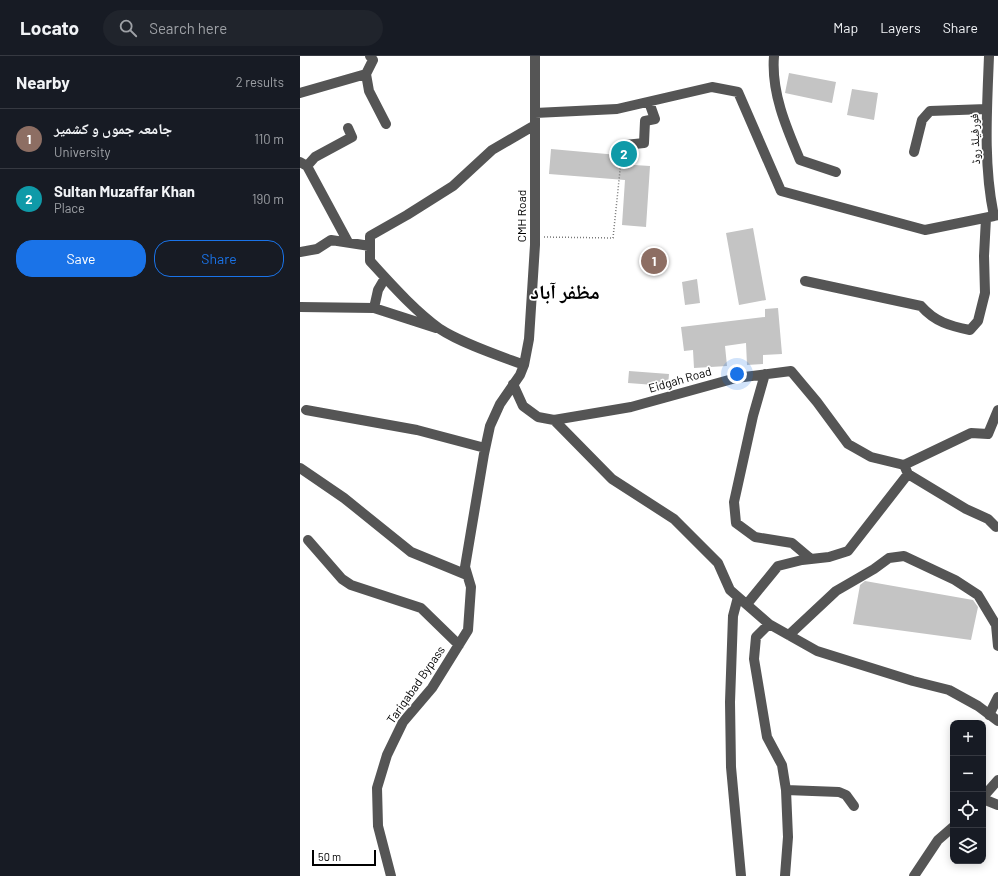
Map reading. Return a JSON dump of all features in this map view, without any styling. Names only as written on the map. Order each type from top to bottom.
[{"type":"street","points":[[370,56],[373,60],[366,74],[369,91],[386,124]]},
{"type":"street","name":"CMH Road","points":[[520,375],[524,365],[529,339],[535,236],[535,56]]},
{"type":"street","points":[[774,56],[772,72],[784,121],[800,160],[836,172]]},
{"type":"street","name":"فورفیلڈ روڈ","points":[[805,281],[921,306],[931,317],[949,326],[970,330],[978,321],[985,292],[984,256],[993,216],[989,192],[987,109],[989,56]]},
{"type":"street","points":[[300,93],[366,74]]},
{"type":"street","points":[[535,113],[617,109],[712,88],[738,92],[781,191],[925,230],[993,216]]},
{"type":"street","points":[[624,153],[625,145],[644,143],[645,121],[654,119],[649,102]]},
{"type":"street","points":[[914,152],[922,120],[930,111],[987,109]]},
{"type":"street","points":[[441,329],[403,298],[370,261],[370,236],[407,215],[452,186],[492,150],[535,125]]},
{"type":"street","points":[[348,128],[352,137],[303,164],[348,242]]},
{"type":"street","points":[[300,252],[317,249],[331,240],[370,246]]},
{"type":"street","points":[[374,308],[378,290],[385,278]]},
{"type":"street","points":[[300,307],[374,308],[441,329],[494,354],[524,365]]},
{"type":"street","name":"Eidgah Road","points":[[513,384],[523,406],[538,417],[554,420],[631,408],[736,378],[791,371],[817,402],[848,444],[871,457],[906,470]]},
{"type":"street","points":[[765,374],[753,416],[734,502],[736,523],[755,537],[792,543],[811,559]]},
{"type":"street","name":"Tariqabad Bypass","points":[[391,876],[378,826],[377,788],[387,755],[403,722],[432,688],[468,630],[471,611],[471,587],[465,567],[485,448],[490,426],[500,404],[520,375]]},
{"type":"street","points":[[306,410],[417,430],[485,448]]},
{"type":"street","points":[[747,604],[778,566],[829,557],[848,551],[906,470],[971,432],[993,436],[998,410]]},
{"type":"street","points":[[554,420],[612,479],[674,519],[718,563],[730,590],[769,624],[817,651],[949,690],[978,706],[998,721]]},
{"type":"street","points":[[300,468],[344,498],[411,552],[467,575]]},
{"type":"street","points":[[906,470],[966,509],[988,519],[996,527]]},
{"type":"street","points":[[308,540],[342,579],[351,585],[421,608],[459,645]]},
{"type":"street","points":[[789,635],[836,591],[890,558],[904,556],[955,580],[978,595],[996,625],[998,646]]},
{"type":"street","points":[[738,597],[733,616],[730,702],[731,767],[742,876]]},
{"type":"street","points":[[769,624],[756,637],[754,659],[767,737],[782,765],[786,790],[788,837],[785,876]]},
{"type":"street","points":[[989,715],[998,697]]},
{"type":"street","points":[[986,794],[998,780]]},
{"type":"street","points":[[786,790],[840,792],[846,795],[854,806]]},
{"type":"street","points":[[986,799],[998,805]]},
{"type":"street","points":[[914,876],[938,840],[952,828]]},
{"type":"path","points":[[535,236],[613,238],[621,154],[624,153]]},
{"type":"building","points":[[789,73],[836,82],[832,103],[785,93]]},
{"type":"building","points":[[852,89],[878,93],[874,120],[847,115]]},
{"type":"building","points":[[551,149],[618,155],[619,164],[650,166],[646,227],[622,225],[625,180],[549,174]]},
{"type":"building","points":[[753,228],[766,300],[739,305],[726,233]]},
{"type":"building","points":[[697,279],[700,303],[685,305],[682,282]]},
{"type":"building","points":[[778,308],[782,354],[763,355],[763,364],[747,365],[746,343],[725,346],[727,366],[694,368],[693,350],[684,351],[681,327],[765,317],[765,309]]},
{"type":"building","points":[[629,371],[669,374],[668,386],[628,383]]},
{"type":"building","points":[[865,581],[973,600],[978,607],[971,640],[853,624],[860,585]]},
{"type":"place","name":"Sultan Muzaffar Khan","points":[[624,154]]},
{"type":"place","name":"جامعہ جموں و کشمیر","points":[[654,261]]},
{"type":"district","name":"مظفر آباد","points":[[565,292]]}]
